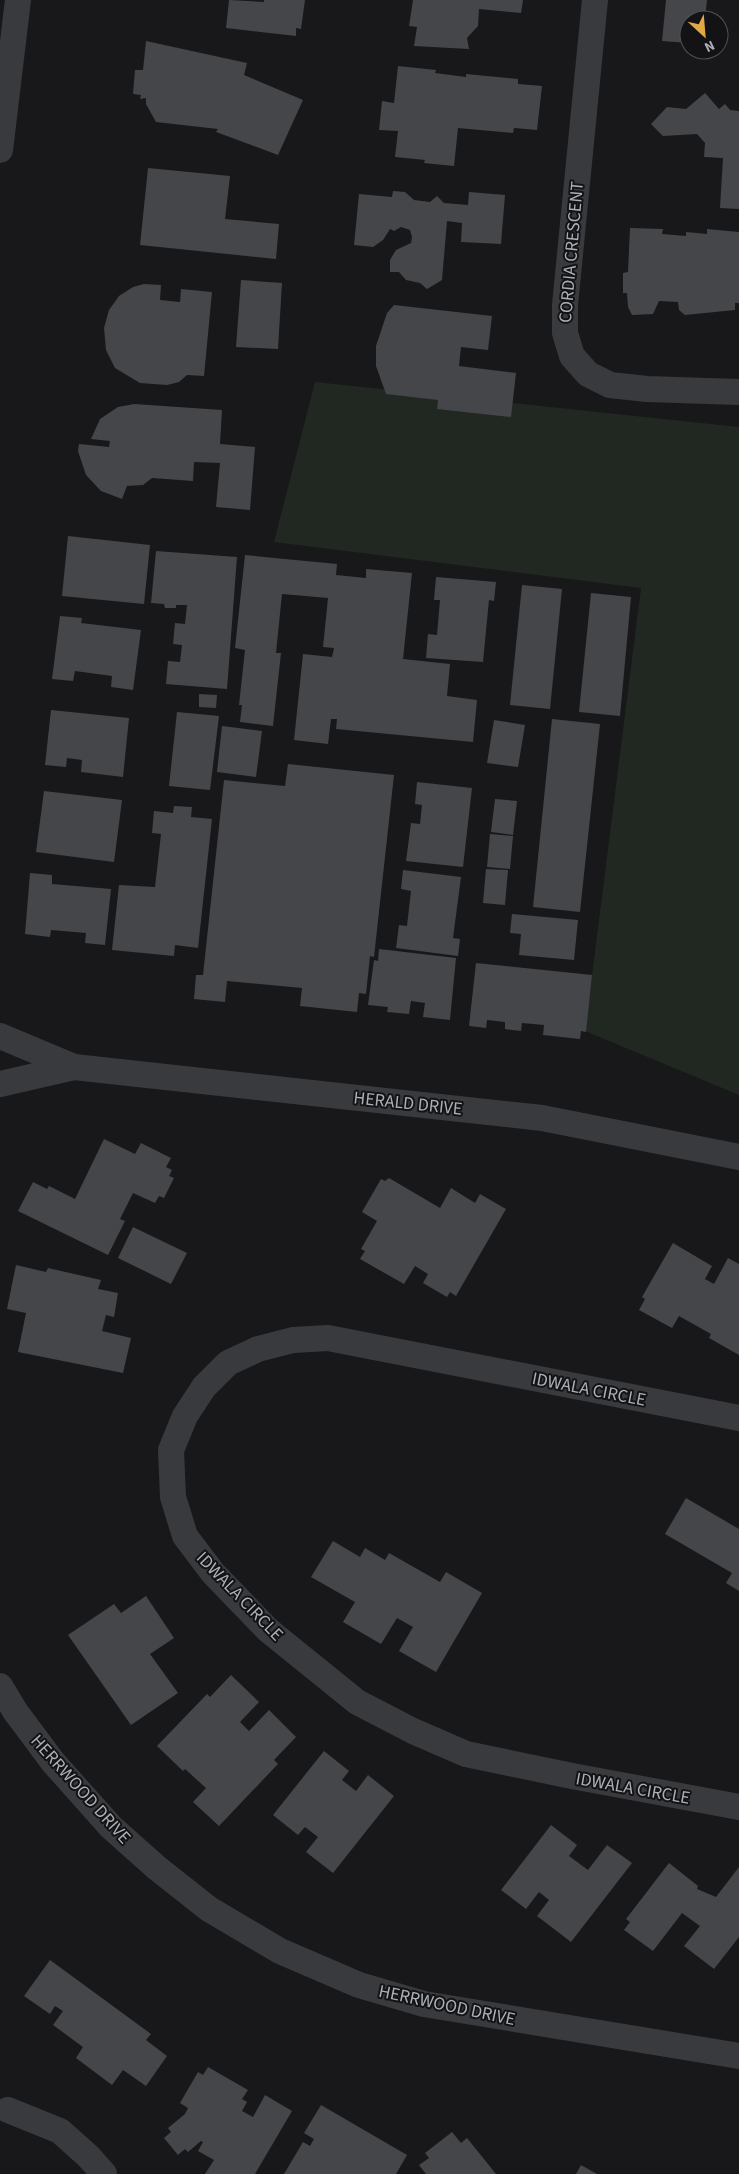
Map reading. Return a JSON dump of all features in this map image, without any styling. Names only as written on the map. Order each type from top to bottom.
[{"type":"street","points":[[0,150],[18,0]]},
{"type":"street","name":"CORDIA CRESCENT","points":[[595,0],[564,305],[565,333],[572,356],[588,374],[610,385],[739,392]]},
{"type":"street","name":"HERALD DRIVE","points":[[0,1036],[74,1067],[542,1118],[739,1157]]},
{"type":"street","name":"HERALD DRIVE","points":[[0,1084],[74,1067]]},
{"type":"street","name":"IDWALA CIRCLE","points":[[739,1418],[328,1338],[293,1340],[258,1349],[228,1363],[204,1387],[185,1416],[171,1450],[173,1497],[185,1536],[213,1573],[268,1630],[357,1702],[413,1731],[466,1754],[739,1807]]},
{"type":"street","name":"HERRWOOD DRIVE","points":[[0,1686],[15,1711],[53,1762],[111,1827],[157,1868],[209,1909],[280,1951],[359,1985],[424,2004],[739,2056]]},
{"type":"street","points":[[8,2110],[60,2132],[88,2156],[104,2174]]},
{"type":"shaded area","points":[[315,382],[739,427],[739,1095],[585,1031],[641,588],[274,542]]},
{"type":"building","points":[[229,0],[264,2],[264,0],[305,0],[301,29],[296,28],[296,36],[226,28]]},
{"type":"building","points":[[413,0],[523,0],[521,13],[479,9],[478,26],[467,38],[469,49],[414,46],[417,27],[409,26]]},
{"type":"building","points":[[666,0],[707,0],[706,10],[679,10],[679,42],[662,41]]},
{"type":"building","points":[[146,41],[247,63],[244,75],[303,100],[278,155],[216,132],[218,129],[156,122],[146,104],[146,98],[140,99],[141,95],[133,94],[135,70],[143,70]]},
{"type":"building","points":[[398,66],[436,70],[435,73],[466,77],[466,74],[518,79],[518,84],[542,86],[537,130],[514,128],[513,133],[458,128],[454,166],[424,163],[425,160],[395,157],[398,131],[379,130],[382,101],[394,103]]},
{"type":"building","points":[[705,93],[719,109],[725,104],[730,110],[739,111],[739,209],[720,208],[723,158],[704,157],[705,143],[697,134],[663,136],[651,124],[667,107],[686,109]]},
{"type":"building","points":[[148,168],[230,176],[225,219],[279,224],[276,259],[140,245]]},
{"type":"building","points":[[393,191],[405,192],[414,200],[430,202],[437,196],[444,203],[468,205],[469,192],[505,195],[501,244],[461,242],[462,223],[447,221],[442,280],[427,289],[420,283],[406,280],[399,272],[390,272],[390,260],[396,250],[411,243],[410,230],[401,227],[394,231],[390,229],[383,240],[373,247],[354,245],[359,194],[392,197]]},
{"type":"building","points":[[630,228],[663,229],[662,234],[686,236],[686,232],[707,234],[707,229],[739,232],[739,303],[735,303],[735,310],[685,315],[679,310],[678,302],[659,301],[653,314],[632,315],[628,307],[627,293],[623,293],[623,273],[628,272]]},
{"type":"building","points":[[241,280],[282,283],[278,349],[236,347]]},
{"type":"building","points":[[144,284],[161,285],[160,300],[180,302],[181,289],[212,292],[204,376],[187,375],[179,382],[167,385],[140,383],[115,368],[106,350],[104,328],[109,310],[119,296],[133,287]]},
{"type":"building","points":[[394,305],[492,316],[488,350],[461,347],[459,366],[516,373],[511,417],[437,409],[438,400],[386,394],[376,366],[376,346],[387,313]]},
{"type":"building","points":[[134,404],[222,410],[220,444],[255,447],[250,510],[216,507],[220,463],[194,462],[193,481],[152,478],[143,485],[127,486],[122,499],[101,491],[86,475],[78,451],[79,444],[109,447],[110,441],[91,439],[100,419],[118,407]]},
{"type":"building","points":[[68,536],[150,545],[144,604],[62,596]]},
{"type":"building","points":[[156,551],[237,557],[227,689],[166,684],[168,661],[180,662],[182,645],[173,644],[175,623],[185,624],[187,605],[165,608],[164,604],[151,603]]},
{"type":"building","points":[[245,555],[337,564],[336,575],[366,578],[366,569],[412,573],[403,659],[450,664],[447,696],[477,700],[473,742],[336,729],[337,719],[331,719],[328,744],[294,740],[303,654],[332,657],[334,648],[323,647],[328,598],[282,594],[276,653],[281,653],[273,726],[240,722],[242,705],[239,705],[245,650],[235,648]]},
{"type":"building","points":[[436,577],[496,582],[494,601],[489,600],[483,662],[426,658],[428,634],[437,635],[440,600],[434,600]]},
{"type":"building","points":[[522,585],[562,589],[550,709],[510,705]]},
{"type":"building","points":[[591,593],[631,597],[620,716],[579,712]]},
{"type":"building","points":[[60,616],[82,618],[81,623],[141,630],[133,690],[111,687],[112,676],[75,671],[73,681],[52,679]]},
{"type":"building","points":[[199,694],[217,695],[216,708],[199,707]]},
{"type":"building","points":[[51,710],[129,718],[123,777],[81,772],[82,760],[67,758],[66,767],[45,765]]},
{"type":"building","points":[[177,712],[219,716],[210,790],[169,786]]},
{"type":"building","points":[[552,719],[600,724],[580,912],[533,907]]},
{"type":"building","points":[[494,720],[525,725],[518,767],[487,763]]},
{"type":"building","points":[[222,726],[262,731],[256,777],[217,772]]},
{"type":"building","points":[[288,764],[394,775],[374,957],[370,956],[366,994],[359,993],[357,1012],[300,1006],[302,988],[227,981],[225,1002],[194,999],[196,975],[203,975],[224,780],[285,786]]},
{"type":"building","points":[[417,782],[472,788],[463,867],[406,861],[411,823],[420,824],[422,805],[415,804]]},
{"type":"building","points":[[44,791],[122,800],[114,862],[36,852]]},
{"type":"building","points":[[495,799],[517,801],[513,835],[491,832]]},
{"type":"building","points":[[174,806],[192,807],[191,817],[212,819],[198,948],[175,945],[174,956],[112,950],[119,885],[155,887],[161,834],[152,833],[154,811],[173,813]]},
{"type":"building","points":[[490,834],[513,836],[510,869],[487,867]]},
{"type":"building","points":[[486,869],[508,870],[505,905],[483,903]]},
{"type":"building","points":[[403,870],[461,877],[453,938],[460,939],[458,956],[396,948],[399,925],[407,926],[411,891],[401,889]]},
{"type":"building","points":[[30,873],[52,875],[52,884],[111,889],[105,945],[85,943],[86,933],[51,930],[50,937],[25,934]]},
{"type":"building","points":[[512,914],[578,920],[574,960],[519,955],[521,934],[510,933]]},
{"type":"building","points":[[379,949],[456,958],[450,1020],[423,1017],[425,1003],[411,1001],[409,1014],[387,1012],[388,1007],[368,1005],[374,960],[378,961]]},
{"type":"building","points":[[476,963],[592,975],[586,1032],[581,1031],[580,1039],[543,1035],[544,1025],[522,1023],[521,1031],[505,1029],[505,1022],[487,1020],[486,1028],[469,1026]]},
{"type":"building","points":[[104,1139],[135,1154],[141,1143],[171,1158],[166,1167],[172,1170],[169,1176],[174,1178],[164,1198],[159,1196],[155,1203],[133,1193],[120,1219],[125,1221],[108,1255],[18,1211],[33,1182],[47,1189],[49,1186],[75,1199]]},
{"type":"building","points":[[389,1178],[440,1208],[451,1188],[475,1203],[480,1194],[506,1209],[456,1296],[450,1292],[447,1297],[423,1283],[428,1274],[415,1266],[404,1284],[360,1259],[365,1251],[361,1249],[377,1221],[362,1212],[381,1179],[385,1181]]},
{"type":"building","points":[[133,1227],[187,1253],[171,1284],[118,1258]]},
{"type":"building","points":[[673,1243],[712,1266],[705,1279],[714,1284],[728,1258],[739,1264],[739,1355],[709,1338],[711,1334],[679,1316],[672,1328],[639,1310],[645,1299],[642,1297]]},
{"type":"building","points":[[16,1265],[46,1272],[48,1268],[101,1280],[98,1289],[118,1293],[114,1317],[106,1315],[102,1331],[131,1338],[123,1373],[18,1352],[26,1313],[7,1309]]},
{"type":"building","points":[[686,1498],[739,1529],[739,1591],[726,1583],[732,1573],[665,1534]]},
{"type":"building","points":[[333,1541],[360,1557],[365,1548],[385,1560],[389,1553],[440,1582],[446,1572],[482,1593],[436,1672],[399,1651],[413,1627],[397,1618],[381,1644],[343,1622],[355,1602],[311,1577]]},
{"type":"building","points":[[146,1596],[174,1638],[150,1654],[178,1693],[131,1725],[68,1635],[114,1604],[121,1613]]},
{"type":"building","points":[[231,1675],[259,1702],[240,1722],[249,1731],[269,1710],[296,1737],[274,1760],[278,1764],[219,1826],[193,1802],[206,1788],[185,1769],[183,1771],[157,1746],[207,1694],[210,1697]]},
{"type":"building","points":[[324,1751],[349,1771],[342,1780],[356,1791],[368,1775],[394,1796],[333,1873],[306,1852],[318,1837],[305,1827],[298,1835],[273,1815]]},
{"type":"building","points":[[551,1825],[577,1845],[569,1856],[588,1870],[607,1845],[632,1863],[571,1942],[537,1916],[549,1900],[539,1892],[526,1909],[501,1890]]},
{"type":"building","points":[[669,1863],[698,1886],[697,1889],[716,1897],[739,1867],[739,1937],[714,1969],[684,1946],[700,1926],[682,1913],[653,1951],[624,1930],[630,1922],[626,1919]]},
{"type":"building","points":[[50,1960],[151,2034],[146,2040],[167,2056],[146,2086],[123,2070],[112,2085],[76,2058],[83,2047],[53,2025],[63,2011],[55,2006],[50,2014],[24,1996]]},
{"type":"building","points":[[208,2067],[248,2090],[242,2099],[247,2102],[242,2111],[253,2117],[265,2095],[292,2111],[255,2174],[205,2174],[214,2160],[198,2151],[203,2142],[201,2141],[188,2152],[185,2149],[178,2155],[164,2138],[171,2132],[168,2128],[185,2114],[188,2108],[180,2103],[198,2072],[203,2075]]},
{"type":"building","points":[[321,2105],[407,2155],[396,2174],[284,2174],[303,2142],[310,2146],[314,2139],[304,2133]]},
{"type":"building","points":[[452,2132],[461,2143],[467,2138],[496,2174],[426,2174],[419,2165],[429,2158],[425,2153]]},
{"type":"building","points":[[581,2165],[597,2174],[576,2174]]}]
